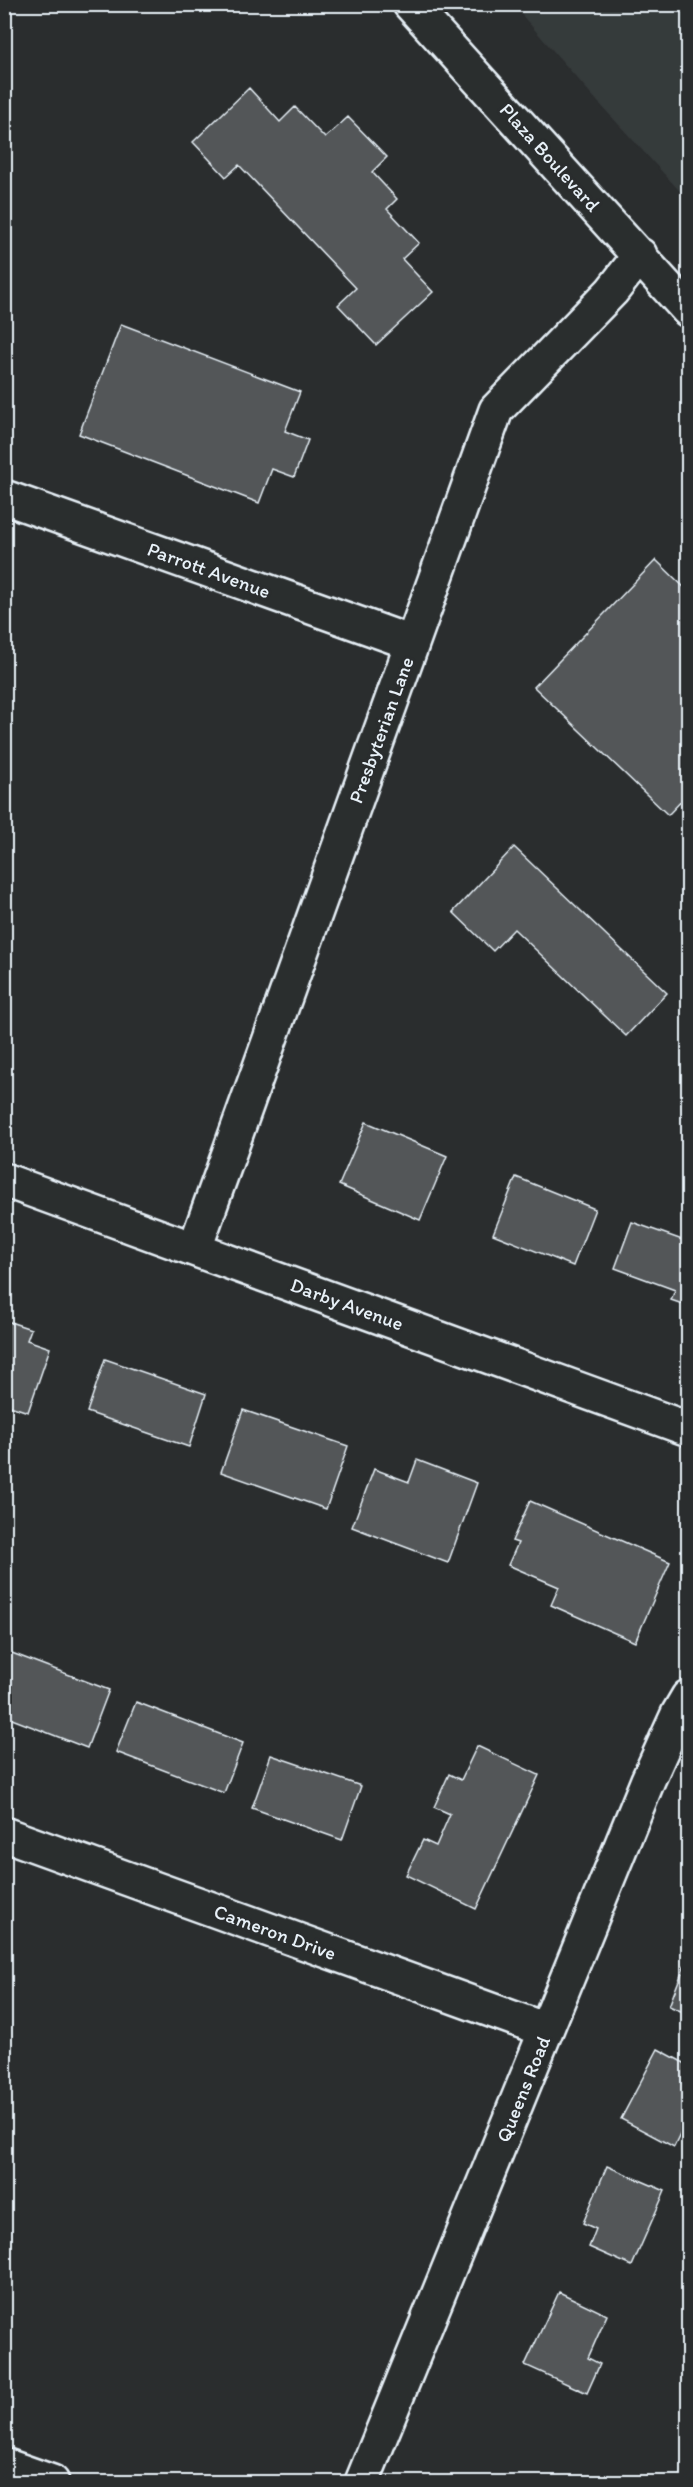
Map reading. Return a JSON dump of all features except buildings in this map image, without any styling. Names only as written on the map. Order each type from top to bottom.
[{"type":"street","name":"Plaza Boulevard","points":[[411,4],[688,310]]},
{"type":"street","name":"Presbyterian Lane","points":[[195,1248],[496,410],[612,291],[640,255]]},
{"type":"street","name":"Parrott Avenue","points":[[4,497],[412,643]]},
{"type":"street","name":"Darby Avenue","points":[[4,1180],[688,1429]]},
{"type":"street","name":"Queens Road","points":[[362,2482],[648,1780],[688,1697]]},
{"type":"street","name":"Cameron Drive","points":[[4,1834],[546,2030]]},
{"type":"street","points":[[4,2465],[52,2482]]},
{"type":"shaded area","points":[[513,5],[688,5],[688,200],[598,102]]}]
